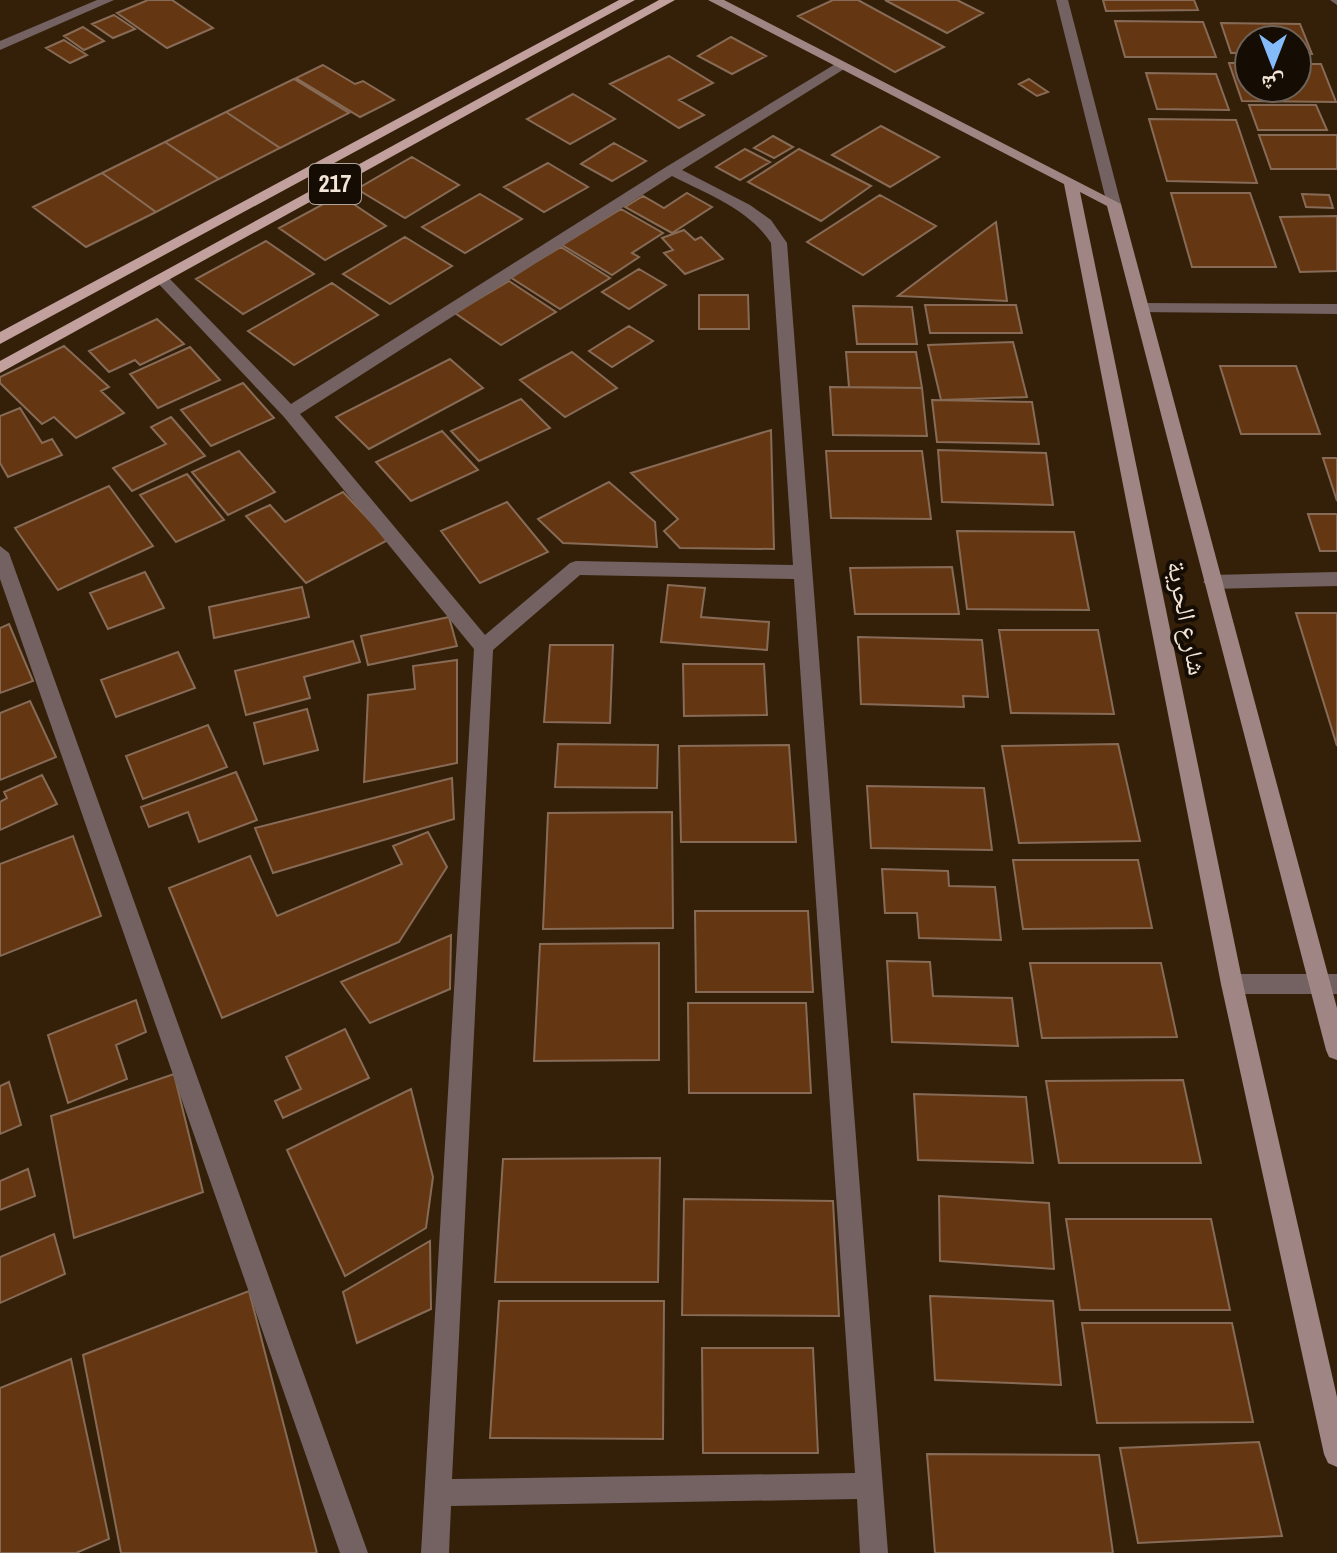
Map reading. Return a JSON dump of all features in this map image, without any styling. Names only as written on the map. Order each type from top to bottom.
[{"type":"main road","name":"217","points":[[0,339],[629,0]]},
{"type":"main road","name":"217","points":[[0,368],[669,0]]},
{"type":"main road","points":[[714,0],[1114,204]]},
{"type":"main road","name":"شارع الحرية","points":[[1071,184],[1232,984],[1337,1454]]},
{"type":"main road","name":"شارع الحرية","points":[[1114,204],[1212,582],[1328,984],[1337,1050]]},
{"type":"street","points":[[0,46],[108,0]]},
{"type":"street","name":"شارع الحرية","points":[[1062,0],[1114,204]]},
{"type":"street","points":[[290,413],[671,170],[842,66]]},
{"type":"street","points":[[671,170],[745,208],[766,223],[779,243],[874,1553]]},
{"type":"street","points":[[162,279],[290,413],[484,647],[435,1553]]},
{"type":"street","points":[[1142,308],[1337,309]]},
{"type":"street","points":[[0,553],[354,1553]]},
{"type":"street","points":[[484,647],[576,568],[802,572]]},
{"type":"street","points":[[1212,582],[1337,579]]},
{"type":"street","points":[[1232,984],[1328,984]]},
{"type":"street","points":[[437,1493],[869,1486]]},
{"type":"building","points":[[148,0],[172,0],[213,28],[167,48],[117,13]]},
{"type":"building","points":[[833,0],[858,0],[944,47],[895,72],[798,16]]},
{"type":"building","points":[[885,0],[957,0],[983,13],[947,33]]},
{"type":"building","points":[[1103,0],[1194,0],[1198,10],[1106,11]]},
{"type":"building","points":[[114,15],[135,29],[113,38],[92,24]]},
{"type":"building","points":[[1115,21],[1203,22],[1216,57],[1125,57]]},
{"type":"building","points":[[1221,23],[1300,24],[1233,24],[1231,53]]},
{"type":"building","points":[[83,27],[104,41],[84,50],[64,36]]},
{"type":"building","points":[[731,37],[766,56],[732,74],[698,56]]},
{"type":"building","points":[[64,40],[87,55],[70,63],[46,48]]},
{"type":"building","points":[[669,56],[713,83],[679,100],[704,115],[679,128],[610,84]]},
{"type":"building","points":[[1313,64],[1321,64],[1336,102],[1313,102]]},
{"type":"building","points":[[323,65],[355,84],[363,81],[394,100],[360,117],[296,78]]},
{"type":"building","points":[[1146,73],[1216,74],[1229,110],[1157,109]]},
{"type":"building","points":[[294,79],[349,113],[280,148],[226,112]]},
{"type":"building","points":[[1029,79],[1048,92],[1037,96],[1019,84]]},
{"type":"building","points":[[573,94],[615,119],[570,144],[527,119]]},
{"type":"building","points":[[1249,105],[1316,105],[1327,130],[1258,130]]},
{"type":"building","points":[[226,112],[280,148],[219,179],[165,142]]},
{"type":"building","points":[[1149,119],[1236,120],[1257,183],[1167,181]]},
{"type":"building","points":[[881,126],[939,157],[890,187],[832,155]]},
{"type":"building","points":[[1259,135],[1337,135],[1337,169],[1271,169]]},
{"type":"building","points":[[773,136],[793,147],[774,158],[754,148]]},
{"type":"building","points":[[165,142],[219,179],[156,212],[102,173]]},
{"type":"building","points":[[614,143],[646,161],[612,181],[581,164]]},
{"type":"building","points":[[745,149],[770,162],[740,180],[716,167]]},
{"type":"building","points":[[799,149],[871,186],[821,221],[748,182]]},
{"type":"building","points":[[412,157],[459,185],[405,218],[357,189]]},
{"type":"building","points":[[548,163],[588,187],[544,212],[504,187]]},
{"type":"building","points":[[102,173],[156,212],[86,247],[33,207]]},
{"type":"building","points":[[687,193],[712,207],[672,233],[625,207],[643,196],[664,208]]},
{"type":"building","points":[[1171,193],[1250,193],[1276,267],[1192,267]]},
{"type":"building","points":[[480,194],[522,219],[465,253],[422,227]]},
{"type":"building","points":[[1302,194],[1329,195],[1333,208],[1306,207]]},
{"type":"building","points":[[340,195],[386,226],[325,260],[279,228]]},
{"type":"building","points":[[880,195],[936,226],[863,275],[807,242]]},
{"type":"building","points":[[621,209],[663,233],[632,253],[639,257],[612,275],[562,245]]},
{"type":"building","points":[[1337,216],[1337,271],[1300,272],[1280,217]]},
{"type":"building","points":[[996,222],[1007,301],[898,296]]},
{"type":"building","points":[[684,230],[695,240],[701,237],[723,259],[685,274],[664,253],[673,250],[662,238]]},
{"type":"building","points":[[405,237],[452,266],[390,304],[343,274]]},
{"type":"building","points":[[266,241],[314,274],[243,314],[196,279]]},
{"type":"building","points":[[561,247],[610,278],[560,309],[510,277]]},
{"type":"building","points":[[639,269],[666,285],[629,309],[602,292]]},
{"type":"building","points":[[509,281],[556,312],[501,345],[455,313]]},
{"type":"building","points":[[332,283],[378,315],[294,365],[248,331]]},
{"type":"building","points":[[699,295],[748,295],[749,329],[699,329]]},
{"type":"building","points":[[925,305],[1016,305],[1022,333],[930,333]]},
{"type":"building","points":[[853,306],[912,307],[917,344],[857,344]]},
{"type":"building","points":[[157,319],[184,344],[140,365],[135,360],[109,372],[89,351]]},
{"type":"building","points":[[629,326],[653,341],[612,367],[589,351]]},
{"type":"building","points":[[1013,342],[1027,397],[941,400],[928,345]]},
{"type":"building","points":[[64,346],[109,387],[101,391],[124,413],[76,438],[54,417],[42,424],[0,383],[0,377]]},
{"type":"building","points":[[190,347],[220,380],[158,408],[130,374]]},
{"type":"building","points":[[572,352],[617,388],[565,417],[520,380]]},
{"type":"building","points":[[846,352],[916,352],[922,388],[849,387]]},
{"type":"building","points":[[450,359],[483,388],[369,449],[336,417]]},
{"type":"building","points":[[1220,366],[1296,366],[1320,434],[1241,434]]},
{"type":"building","points":[[243,383],[274,418],[211,446],[181,410]]},
{"type":"building","points":[[830,387],[922,388],[927,436],[833,435]]},
{"type":"building","points":[[521,399],[550,428],[479,461],[451,431]]},
{"type":"building","points":[[932,400],[1032,402],[1039,444],[937,442]]},
{"type":"building","points":[[20,408],[42,443],[52,439],[62,455],[8,477],[0,463],[0,416]]},
{"type":"building","points":[[171,417],[205,456],[132,491],[113,468],[166,444],[151,427]]},
{"type":"building","points":[[771,430],[774,549],[680,548],[664,531],[678,519],[631,473]]},
{"type":"building","points":[[442,431],[478,470],[411,501],[376,462]]},
{"type":"building","points":[[938,450],[1046,453],[1053,505],[942,502]]},
{"type":"building","points":[[239,451],[275,492],[228,515],[192,472]]},
{"type":"building","points":[[826,451],[922,451],[931,519],[831,518]]},
{"type":"building","points":[[1323,458],[1337,458],[1337,501]]},
{"type":"building","points":[[187,474],[224,520],[176,542],[140,495]]},
{"type":"building","points":[[609,482],[655,522],[657,547],[563,543],[538,519]]},
{"type":"building","points":[[109,486],[153,546],[58,590],[15,528]]},
{"type":"building","points":[[343,492],[388,540],[306,583],[246,516],[270,505],[285,522]]},
{"type":"building","points":[[507,502],[548,552],[480,583],[441,531]]},
{"type":"building","points":[[1308,514],[1337,514],[1337,551],[1320,551]]},
{"type":"building","points":[[957,531],[1074,532],[1089,610],[967,609]]},
{"type":"building","points":[[952,567],[959,614],[855,614],[850,568]]},
{"type":"building","points":[[145,572],[164,608],[108,629],[90,593]]},
{"type":"building","points":[[668,585],[705,588],[701,617],[769,622],[767,650],[661,642]]},
{"type":"building","points":[[302,587],[309,617],[214,638],[209,607]]},
{"type":"building","points":[[1296,613],[1337,613],[1337,746]]},
{"type":"building","points":[[449,617],[457,646],[368,665],[361,636]]},
{"type":"building","points":[[9,624],[33,681],[0,693],[0,628]]},
{"type":"building","points":[[999,630],[1098,630],[1114,714],[1011,713]]},
{"type":"building","points":[[858,637],[982,640],[988,697],[963,696],[964,707],[861,704]]},
{"type":"building","points":[[353,641],[360,662],[304,677],[310,698],[246,715],[235,671]]},
{"type":"building","points":[[550,645],[613,645],[610,723],[544,722]]},
{"type":"building","points":[[178,652],[195,688],[116,717],[101,680]]},
{"type":"building","points":[[457,660],[457,763],[364,782],[368,695],[415,689],[413,666]]},
{"type":"building","points":[[683,664],[764,664],[767,715],[684,716]]},
{"type":"building","points":[[30,701],[56,757],[0,780],[0,713]]},
{"type":"building","points":[[307,709],[318,750],[264,764],[254,723]]},
{"type":"building","points":[[208,725],[227,767],[143,799],[126,756]]},
{"type":"building","points":[[558,744],[658,745],[657,788],[555,787]]},
{"type":"building","points":[[1118,744],[1140,841],[1019,843],[1002,746]]},
{"type":"building","points":[[789,745],[796,842],[681,842],[679,746]]},
{"type":"building","points":[[236,772],[257,820],[199,842],[188,812],[149,827],[141,807]]},
{"type":"building","points":[[42,775],[57,804],[0,830],[0,802],[7,798],[4,792]]},
{"type":"building","points":[[452,778],[454,819],[273,873],[255,828]]},
{"type":"building","points":[[867,786],[984,788],[992,850],[871,848]]},
{"type":"building","points":[[672,812],[673,928],[543,929],[548,813]]},
{"type":"building","points":[[428,832],[447,867],[399,942],[222,1018],[169,888],[250,856],[277,916],[402,864],[393,846]]},
{"type":"building","points":[[73,836],[101,916],[0,956],[0,864]]},
{"type":"building","points":[[1013,860],[1138,860],[1152,928],[1023,929]]},
{"type":"building","points":[[882,869],[948,871],[949,886],[995,887],[1001,940],[919,938],[917,913],[885,913]]},
{"type":"building","points":[[695,911],[808,911],[813,992],[696,992]]},
{"type":"building","points":[[451,935],[450,989],[370,1023],[341,982]]},
{"type":"building","points":[[659,943],[659,1060],[534,1061],[540,944]]},
{"type":"building","points":[[887,961],[930,962],[933,996],[1012,998],[1018,1046],[892,1042]]},
{"type":"building","points":[[1030,963],[1161,963],[1177,1037],[1042,1038]]},
{"type":"building","points":[[136,1000],[146,1032],[116,1045],[127,1079],[68,1103],[48,1035]]},
{"type":"building","points":[[688,1003],[806,1003],[811,1093],[689,1093]]},
{"type":"building","points":[[345,1029],[369,1078],[283,1118],[275,1101],[301,1089],[286,1057]]},
{"type":"building","points":[[174,1074],[203,1192],[74,1238],[51,1116]]},
{"type":"building","points":[[1183,1080],[1201,1163],[1059,1163],[1046,1081]]},
{"type":"building","points":[[9,1082],[21,1125],[0,1134],[0,1086]]},
{"type":"building","points":[[411,1089],[433,1177],[426,1228],[345,1276],[287,1150]]},
{"type":"building","points":[[914,1094],[1026,1097],[1033,1163],[918,1160]]},
{"type":"building","points":[[660,1158],[658,1282],[495,1282],[503,1159]]},
{"type":"building","points":[[28,1169],[35,1196],[0,1210],[0,1181]]},
{"type":"building","points":[[939,1196],[1049,1203],[1054,1269],[940,1261]]},
{"type":"building","points":[[684,1199],[833,1201],[839,1316],[682,1315]]},
{"type":"building","points":[[1066,1219],[1211,1219],[1230,1310],[1080,1310]]},
{"type":"building","points":[[54,1234],[65,1274],[0,1303],[0,1257]]},
{"type":"building","points":[[430,1241],[431,1309],[357,1343],[343,1292]]},
{"type":"building","points":[[249,1291],[317,1553],[121,1553],[83,1355]]},
{"type":"building","points":[[930,1296],[1053,1301],[1061,1385],[935,1380]]},
{"type":"building","points":[[499,1301],[664,1301],[663,1439],[490,1438]]},
{"type":"building","points":[[1082,1323],[1232,1323],[1253,1422],[1097,1423]]},
{"type":"building","points":[[702,1348],[813,1348],[818,1453],[703,1453]]},
{"type":"building","points":[[71,1359],[109,1539],[76,1553],[0,1553],[0,1388]]},
{"type":"building","points":[[1259,1442],[1282,1536],[1138,1543],[1120,1448]]},
{"type":"building","points":[[927,1454],[1099,1455],[1113,1553],[935,1553]]}]
